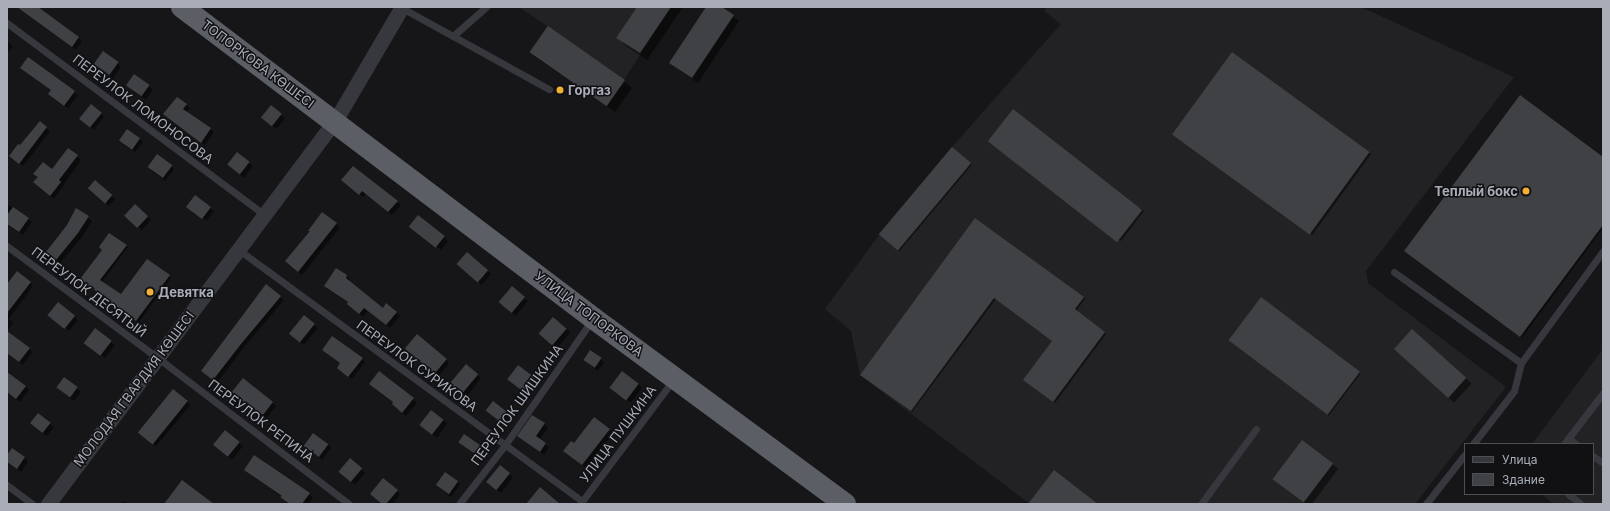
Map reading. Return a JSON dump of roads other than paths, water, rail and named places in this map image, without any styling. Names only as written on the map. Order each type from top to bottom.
[{"type":"highway","name":"ТОПОРКОВА КӨШЕСІ","points":[[182,7],[335,121]]},
{"type":"highway","name":"УЛИЦА ТОПОРКОВА","points":[[335,121],[593,318],[845,504]]},
{"type":"street","name":"МОЛОДАЯ ГВАРДИЯ КӨШЕСІ","points":[[48,504],[335,121],[402,7]]},
{"type":"lane","points":[[402,7],[549,89]]},
{"type":"lane","points":[[453,36],[486,7]]},
{"type":"lane","name":"ПЕРЕУЛОК ЛОМОНОСОВА","points":[[7,23],[265,215]]},
{"type":"lane","name":"ПЕРЕУЛОК ДЕСЯТЫЙ","points":[[7,246],[158,358]]},
{"type":"lane","name":"ПЕРЕУЛОК СУРИКОВА","points":[[239,250],[505,445],[581,503]]},
{"type":"lane","points":[[1474,443],[1514,391],[1520,363],[1603,251]]},
{"type":"lane","points":[[1394,272],[1520,363]]},
{"type":"lane","name":"ПЕРЕУЛОК ШИШКИНА","points":[[459,504],[505,445],[593,318]]},
{"type":"lane","name":"ПЕРЕУЛОК РЕПИНА","points":[[158,358],[349,504]]},
{"type":"lane","name":"УЛИЦА ПУШКИНА","points":[[581,503],[675,378]]},
{"type":"lane","points":[[1566,441],[1600,403],[1603,393]]},
{"type":"lane","points":[[1202,504],[1256,429]]},
{"type":"lane","points":[[1426,504],[1464,455]]},
{"type":"lane","points":[[1594,457],[1603,463]]},
{"type":"lane","points":[[7,485],[32,504]]},
{"type":"lane","points":[[1569,495],[1581,504]]},
{"type":"place","name":"Горгаз","points":[[560,90]]},
{"type":"place","name":"Теплый бокс","points":[[1526,191]]},
{"type":"place","name":"Девятка","points":[[150,292]]}]
